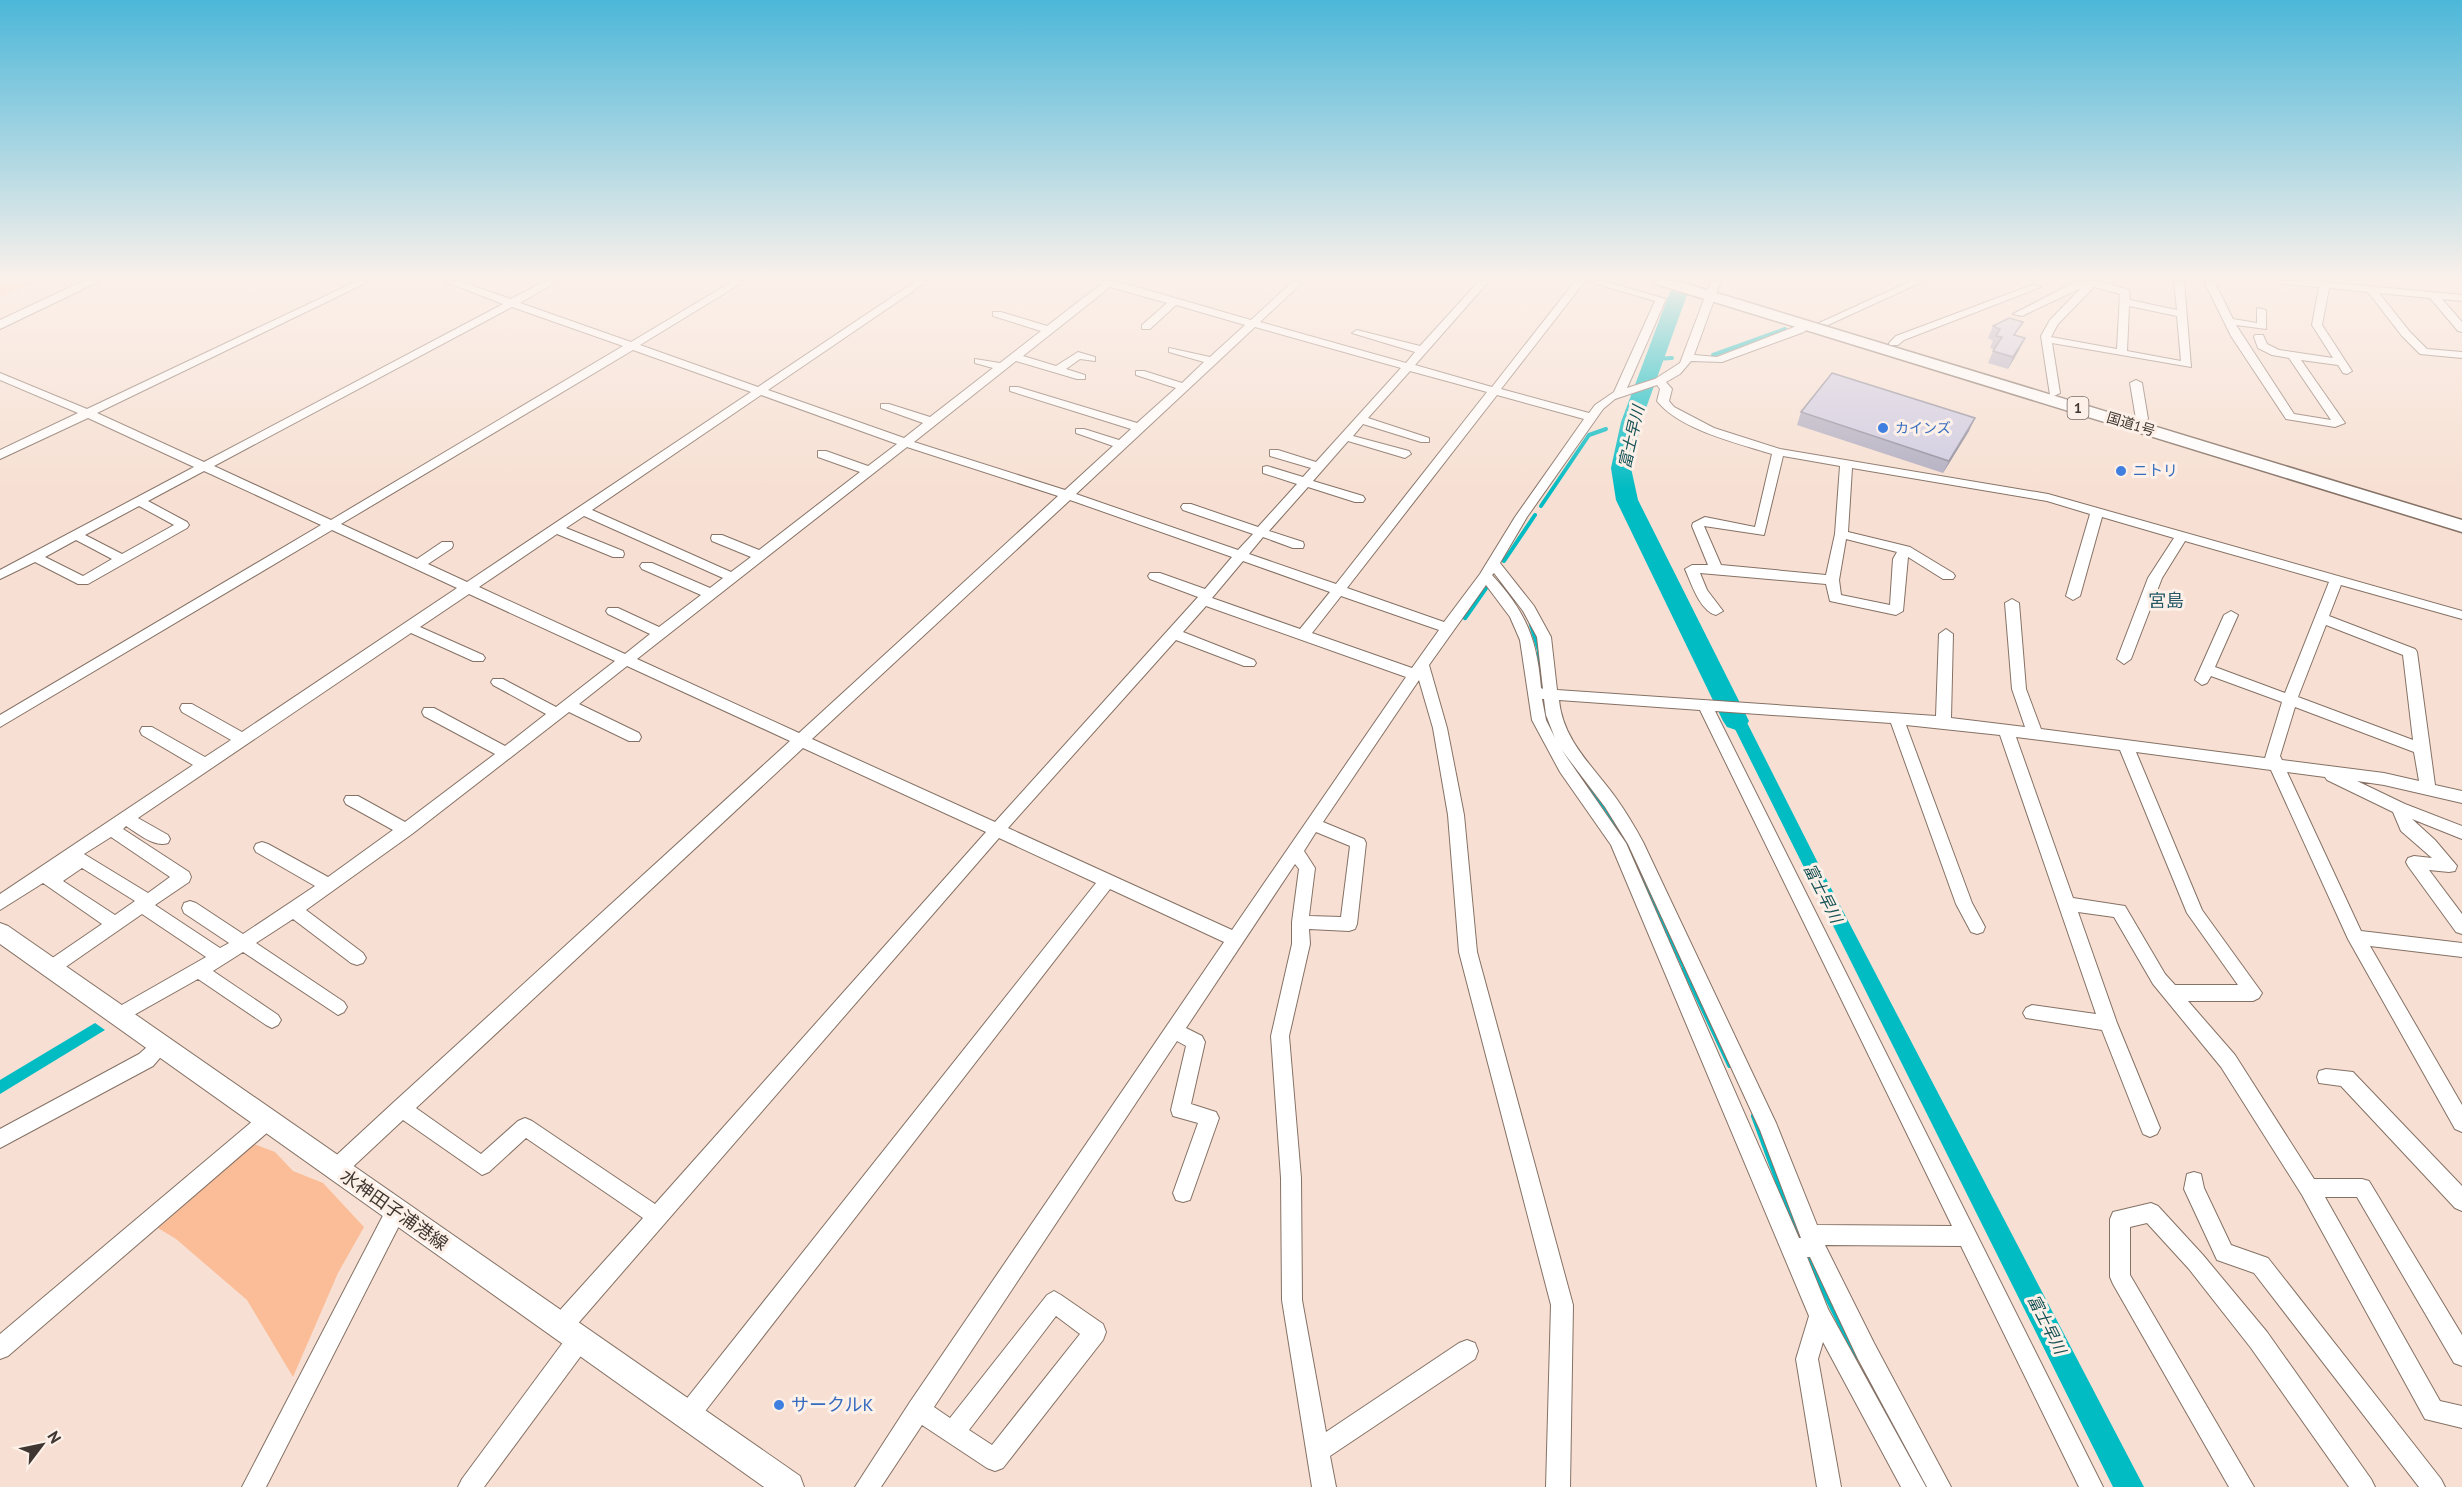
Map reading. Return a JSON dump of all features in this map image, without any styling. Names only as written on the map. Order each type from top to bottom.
[{"type":"highway","name":"国道1号","points":[[1886,350],[2462,526]]},
{"type":"highway","name":"国道1号","points":[[1918,350],[2462,516]]},
{"type":"main road","name":"水神田子浦港線","points":[[0,932],[789,1487]]},
{"type":"street","points":[[0,455],[219,350]]},
{"type":"street","points":[[0,575],[424,350]]},
{"type":"street","points":[[0,722],[330,525],[493,431],[624,350]]},
{"type":"street","points":[[648,350],[906,443],[1068,495],[1447,627]]},
{"type":"street","points":[[0,903],[821,350]]},
{"type":"street","points":[[119,1015],[243,944],[406,830],[1024,350]]},
{"type":"street","points":[[1174,350],[1212,361]]},
{"type":"street","points":[[336,1169],[1224,350]]},
{"type":"street","points":[[1352,350],[1592,417]]},
{"type":"street","points":[[1303,635],[1525,350]]},
{"type":"street","points":[[1624,391],[1640,350]]},
{"type":"street","points":[[867,1487],[1173,1030],[1447,627],[1489,569],[1521,517],[1592,417],[1604,402],[1624,391],[1662,381],[1680,369],[1688,358],[1689,350]]},
{"type":"street","points":[[1688,358],[1718,360],[1744,350]]},
{"type":"street","points":[[2048,350],[2054,393]]},
{"type":"street","points":[[2108,350],[2187,365],[2186,350]]},
{"type":"street","points":[[2245,350],[2290,417],[2339,423],[2293,355]]},
{"type":"street","points":[[2271,350],[2344,366],[2334,350]]},
{"type":"street","points":[[2422,350],[2462,355]]},
{"type":"street","points":[[470,1487],[526,1407],[569,1334],[658,1217],[998,828],[1174,634],[1422,351]]},
{"type":"street","points":[[2247,354],[2277,357],[2276,353]]},
{"type":"street","points":[[1057,370],[1078,356],[1091,359]]},
{"type":"street","points":[[1015,357],[1081,377]]},
{"type":"street","points":[[980,361],[1002,367]]},
{"type":"street","points":[[1140,373],[1185,387]]},
{"type":"street","points":[[0,376],[87,413],[800,741],[998,828],[1235,939]]},
{"type":"street","points":[[1662,381],[1666,390],[1664,401],[1670,409],[1683,417],[1725,436],[1778,452],[2048,498],[2462,615]]},
{"type":"street","points":[[2136,383],[2142,420]]},
{"type":"street","points":[[1014,389],[1140,428]]},
{"type":"street","points":[[885,406],[933,422]]},
{"type":"street","points":[[1361,420],[1425,440]]},
{"type":"street","points":[[1080,431],[1122,445]]},
{"type":"street","points":[[1345,437],[1405,454]]},
{"type":"street","points":[[1716,569],[1698,526],[1699,523],[1705,521],[1760,532],[1778,452]]},
{"type":"street","points":[[822,453],[870,471]]},
{"type":"street","points":[[1274,453],[1319,467]]},
{"type":"street","points":[[1846,463],[1841,534],[1832,580],[1835,598],[1896,611],[1900,560],[1905,550]]},
{"type":"street","points":[[1267,470],[1359,499]]},
{"type":"street","points":[[35,557],[83,581],[183,525],[139,501]]},
{"type":"street","points":[[1187,507],[1298,545]]},
{"type":"street","points":[[583,511],[732,577]]},
{"type":"street","points":[[2073,596],[2097,511]]},
{"type":"street","points":[[557,529],[618,554]]},
{"type":"street","points":[[1841,534],[1905,550],[1948,576]]},
{"type":"street","points":[[2124,659],[2155,578],[2182,535]]},
{"type":"street","points":[[76,536],[121,559]]},
{"type":"street","points":[[717,538],[760,556]]},
{"type":"street","points":[[417,565],[447,545]]},
{"type":"street","points":[[647,566],[711,594]]},
{"type":"street","points":[[1489,569],[1529,609],[1544,637],[1542,694],[1538,717],[1561,764],[1594,806],[1618,843],[1793,1248],[1820,1316],[1914,1487]]},
{"type":"street","points":[[1716,611],[1701,591],[1692,569],[1716,569],[1832,580]]},
{"type":"street","points":[[1155,576],[1303,635],[1419,670]]},
{"type":"street","points":[[2337,579],[2290,699],[2272,756],[2356,937],[2462,1123]]},
{"type":"street","points":[[2012,603],[2019,689],[2035,734]]},
{"type":"street","points":[[613,611],[660,633]]},
{"type":"street","points":[[2230,615],[2205,674],[2290,699],[2421,749]]},
{"type":"street","points":[[2323,619],[2410,652],[2421,749],[2428,788]]},
{"type":"street","points":[[411,628],[478,658]]},
{"type":"street","points":[[1174,634],[1249,663]]},
{"type":"street","points":[[1943,722],[1946,634]]},
{"type":"street","points":[[1419,670],[1440,728],[1456,815],[1468,952],[1562,1305],[1558,1487]]},
{"type":"street","points":[[498,682],[634,737]]},
{"type":"street","points":[[1542,694],[1943,722],[2007,732],[2319,769],[2384,779],[2462,797]]},
{"type":"street","points":[[1542,694],[1564,742],[1611,803],[1635,842],[1769,1129],[1813,1240],[1866,1351],[1939,1487]]},
{"type":"street","points":[[1707,706],[2091,1487]]},
{"type":"street","points":[[187,708],[244,740]]},
{"type":"street","points":[[429,712],[506,753]]},
{"type":"street","points":[[1896,718],[1964,903],[1977,927]]},
{"type":"street","points":[[147,731],[206,765]]},
{"type":"street","points":[[2007,732],[2108,1023],[2150,1128]]},
{"type":"street","points":[[2126,746],[2194,913],[2253,993],[2171,993]]},
{"type":"street","points":[[2319,769],[2461,834]]},
{"type":"street","points":[[352,800],[406,830]]},
{"type":"street","points":[[2400,808],[2407,827],[2428,844],[2449,866],[2414,862],[2462,927]]},
{"type":"street","points":[[126,819],[162,839]]},
{"type":"street","points":[[1300,921],[1349,924],[1353,901],[1358,843],[1314,825]]},
{"type":"street","points":[[51,968],[183,877],[111,829]]},
{"type":"street","points":[[262,848],[329,886]]},
{"type":"street","points":[[1295,852],[1307,868],[1300,921],[1301,944],[1280,1036],[1291,1178],[1292,1300],[1324,1487]]},
{"type":"street","points":[[115,924],[50,881],[82,860],[220,957]]},
{"type":"street","points":[[688,1415],[1108,879]]},
{"type":"street","points":[[2067,904],[2120,911],[2159,979],[2228,1061],[2309,1188],[2433,1411],[2462,1417]]},
{"type":"street","points":[[190,908],[338,1006]]},
{"type":"street","points":[[294,910],[357,958]]},
{"type":"street","points":[[2356,937],[2462,950]]},
{"type":"street","points":[[198,970],[272,1020]]},
{"type":"street","points":[[2032,1013],[2108,1023]]},
{"type":"street","points":[[1173,1030],[1196,1042],[1180,1110],[1209,1118],[1183,1193]]},
{"type":"street","points":[[0,1139],[146,1060],[162,1046]]},
{"type":"street","points":[[2326,1077],[2346,1078],[2371,1108],[2438,1173],[2462,1201]]},
{"type":"street","points":[[401,1108],[482,1166],[525,1127],[658,1217]]},
{"type":"street","points":[[0,1348],[268,1120]]},
{"type":"street","points":[[2194,1181],[2194,1189],[2224,1253],[2261,1265],[2433,1487]]},
{"type":"street","points":[[2309,1188],[2362,1188],[2462,1355]]},
{"type":"street","points":[[254,1487],[396,1211]]},
{"type":"street","points":[[2242,1487],[2120,1277],[2120,1219],[2151,1213],[2159,1221],[2259,1340],[2363,1487]]},
{"type":"street","points":[[1793,1248],[1813,1240],[1967,1236]]},
{"type":"street","points":[[918,1410],[952,1433],[995,1460],[1095,1332],[1054,1302],[952,1433]]},
{"type":"street","points":[[1820,1316],[1807,1359],[1829,1487]]},
{"type":"street","points":[[1318,1451],[1467,1351]]},
{"type":"shaded area","points":[[254,1144],[275,1152],[293,1171],[323,1183],[364,1227],[338,1273],[293,1377],[247,1300],[176,1239],[158,1228]]},
{"type":"water","points":[[1716,691],[1731,691],[1821,869],[2144,1487],[2113,1487]]},
{"type":"water","points":[[95,1023],[105,1030],[0,1094],[0,1080]]},
{"type":"building","points":[[1993,350],[2017,350],[2013,357]]},
{"type":"building","name":"カインズ","points":[[1832,373],[1975,418],[1949,461],[1801,412]]},
{"type":"waterway","name":"富士早川","points":[[1657,350],[1631,422],[1621,468],[1627,500],[1736,721]]},
{"type":"waterway","points":[[1713,355],[1726,350]]},
{"type":"waterway","points":[[1655,359],[1672,358]]},
{"type":"waterway","points":[[1541,506],[1589,435],[1606,429]]},
{"type":"waterway","points":[[1504,561],[1535,515]]},
{"type":"waterway","points":[[1465,618],[1488,585]]},
{"type":"waterway","points":[[1531,624],[1539,650],[1541,686]]},
{"type":"waterway","points":[[1542,701],[1554,736]]},
{"type":"waterway","points":[[1569,761],[1607,810],[1621,834],[1686,971]]},
{"type":"waterway","points":[[1685,969],[1730,1065]]},
{"type":"waterway","points":[[1754,1116],[1798,1235]]},
{"type":"waterway","points":[[1806,1254],[1857,1357]]},
{"type":"waterway","points":[[1911,1457],[1926,1487]]},
{"type":"place","name":"カインズ","points":[[1883,428]]},
{"type":"place","name":"ニトリ","points":[[2121,471]]},
{"type":"place","name":"サークルK","points":[[779,1405]]},
{"type":"district","name":"宮島","points":[[2166,601]]}]
